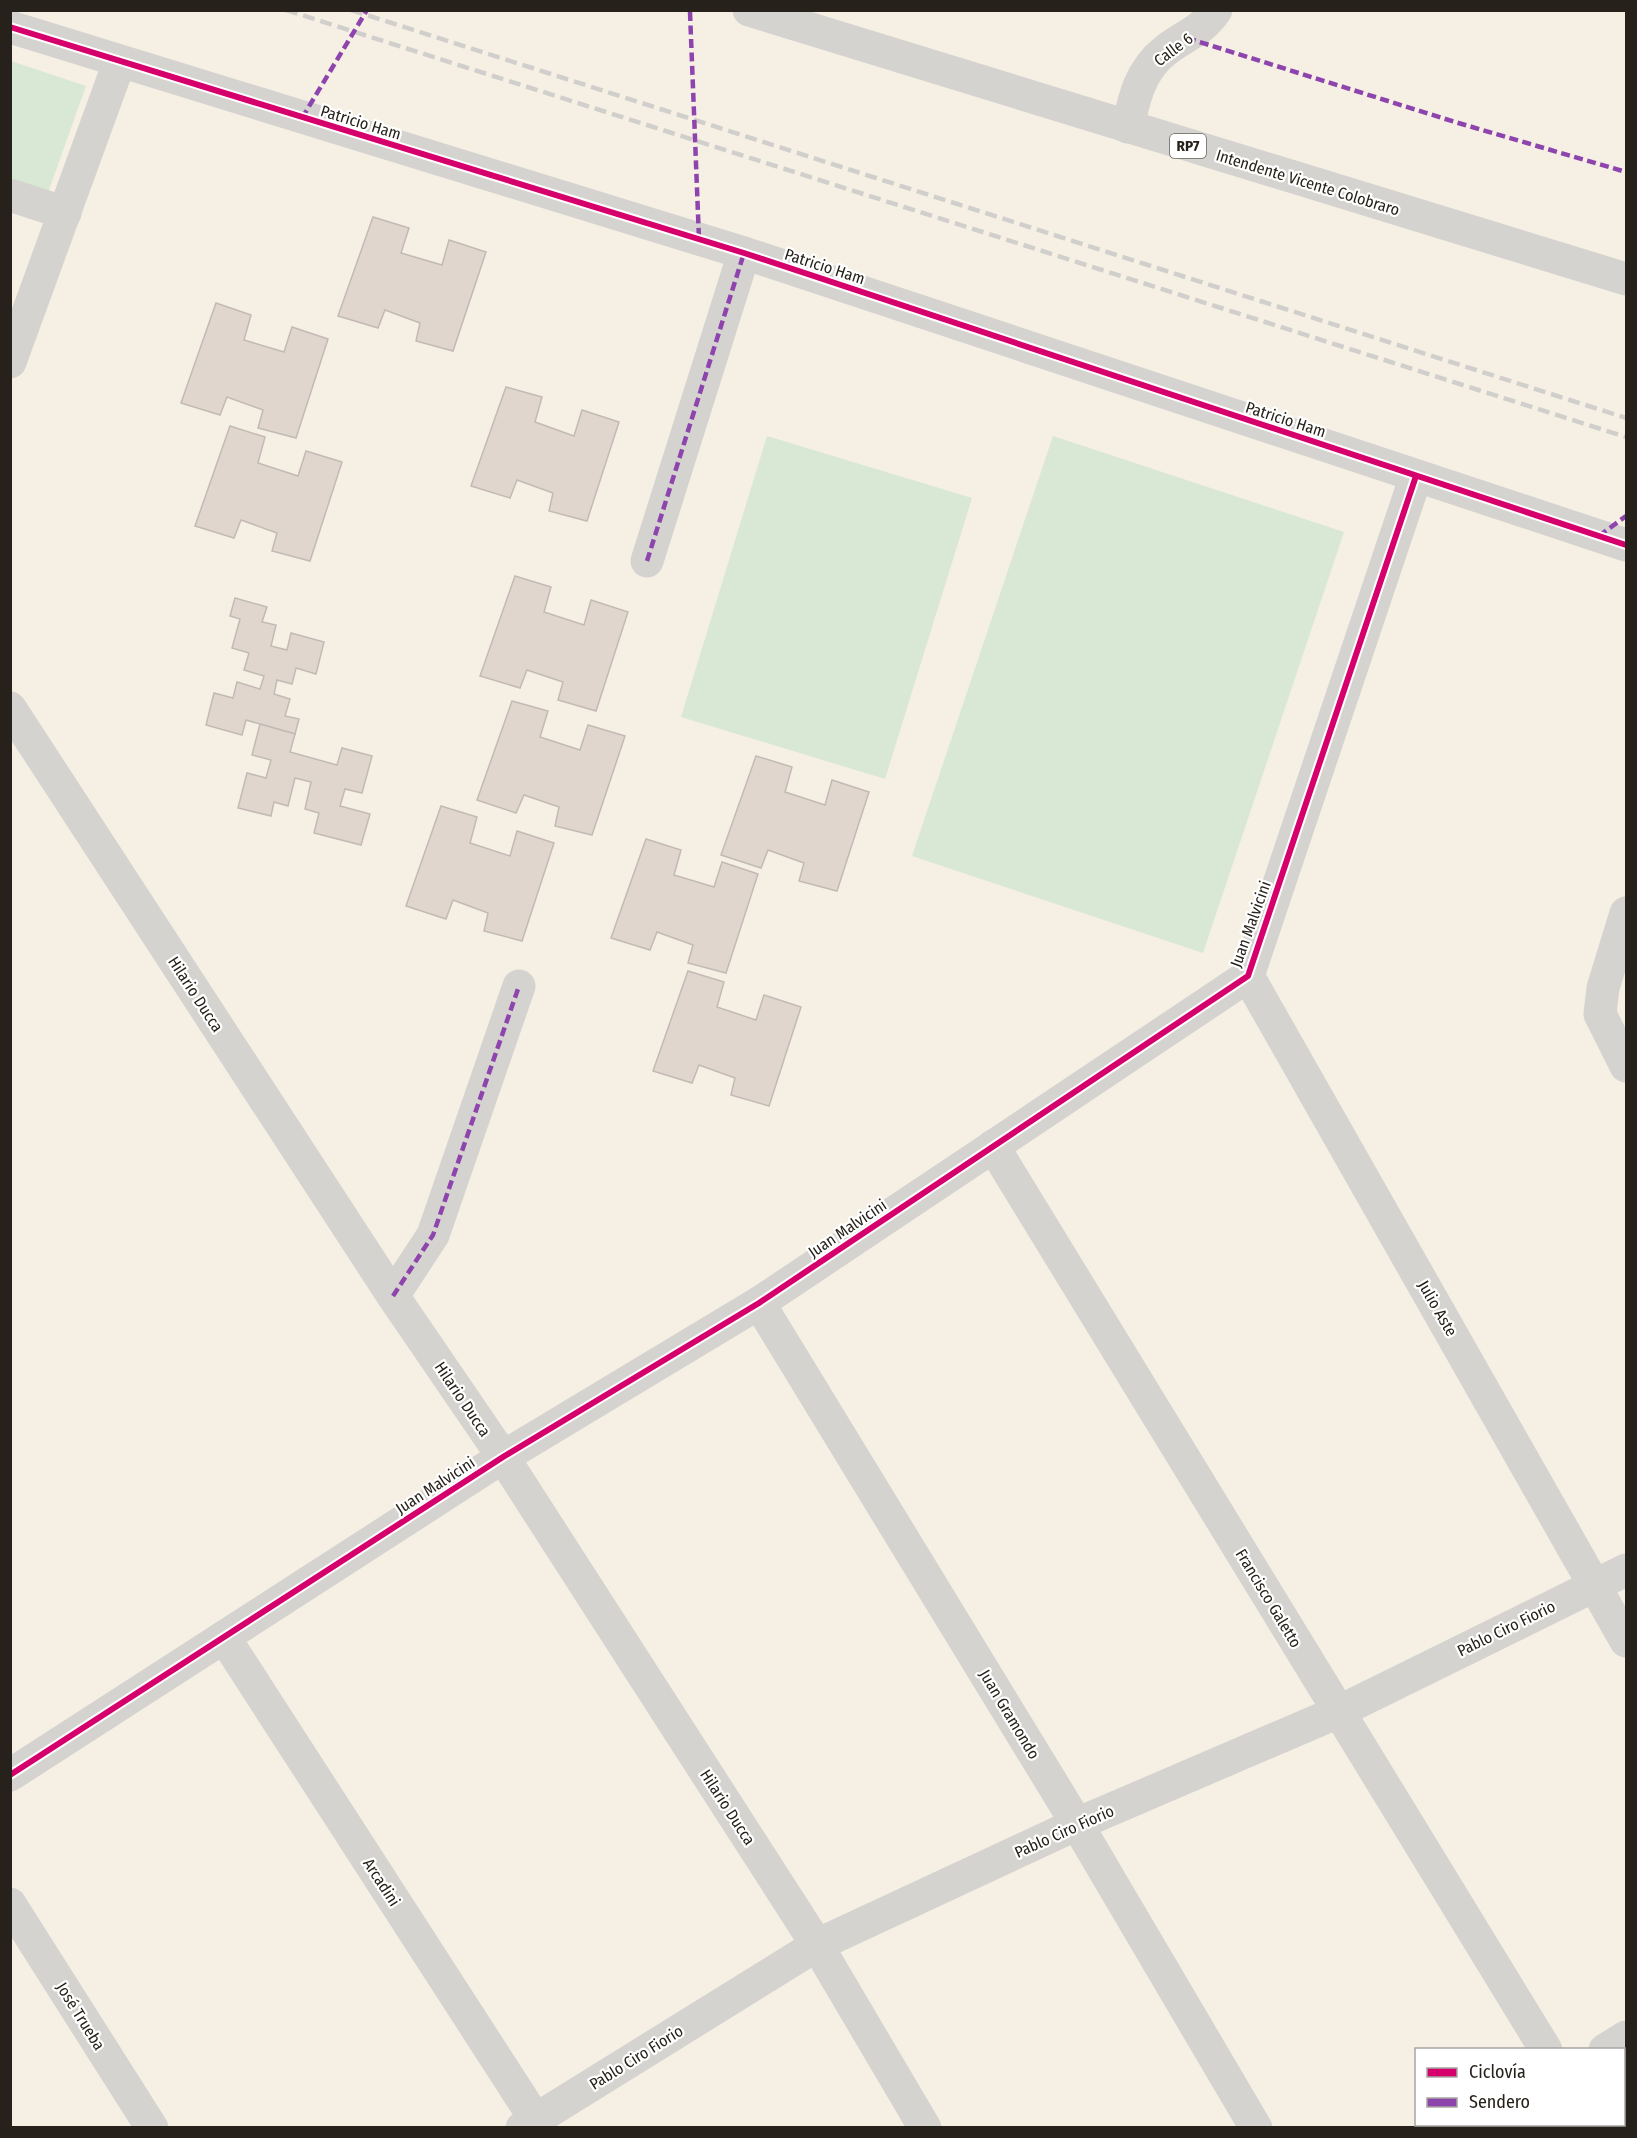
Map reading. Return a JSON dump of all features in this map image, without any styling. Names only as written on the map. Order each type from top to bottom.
[{"type":"street","name":"Intendente Vicente Colobraro","points":[[749,10],[1626,279]]},
{"type":"street","name":"Calle 6","points":[[1128,128],[1137,87],[1150,67],[1166,50],[1203,28],[1216,10]]},
{"type":"street","name":"Patricio Ham","points":[[10,27],[119,63],[744,253],[1626,545]]},
{"type":"street","points":[[10,362],[119,63]]},
{"type":"street","points":[[10,195],[65,213]]},
{"type":"street","points":[[647,561],[744,253]]},
{"type":"street","name":"Juan Malvicini","points":[[10,1775],[503,1457],[759,1303],[1248,976],[1416,476]]},
{"type":"street","name":"Hilario Ducca","points":[[10,708],[393,1296],[503,1457],[817,1945],[925,2127]]},
{"type":"street","points":[[1626,913],[1603,988],[1600,1014],[1626,1066]]},
{"type":"street","name":"Julio Aste","points":[[1248,976],[1626,1641]]},
{"type":"street","points":[[393,1296],[433,1235],[519,986]]},
{"type":"street","name":"Francisco Galetto","points":[[993,1146],[1545,2048]]},
{"type":"street","name":"Juan Gramondo","points":[[759,1303],[1077,1824],[1256,2127]]},
{"type":"street","name":"Pablo Ciro Fiorio","points":[[533,2125],[817,1945],[1077,1824],[1338,1712],[1626,1570]]},
{"type":"street","name":"Arcadini","points":[[224,1637],[533,2125]]},
{"type":"street","name":"José Trueba","points":[[10,1904],[152,2127]]},
{"type":"street","points":[[1607,2048],[1626,2037]]},
{"type":"green space","points":[[11,61],[86,86],[40,215],[11,205]]},
{"type":"green space","points":[[767,436],[972,498],[885,779],[681,717]]},
{"type":"green space","points":[[1053,436],[1344,532],[1203,953],[912,856]]},
{"type":"building","points":[[373,217],[409,228],[401,253],[442,265],[449,240],[486,252],[453,351],[416,341],[420,323],[385,310],[378,328],[338,316]]},
{"type":"building","points":[[216,303],[251,315],[244,340],[284,352],[292,327],[328,339],[296,438],[258,428],[263,410],[227,397],[220,415],[181,403]]},
{"type":"building","points":[[506,387],[542,397],[535,422],[574,436],[582,410],[619,422],[587,521],[549,511],[553,493],[517,480],[510,498],[471,486]]},
{"type":"building","points":[[230,426],[265,437],[258,463],[298,476],[306,451],[342,462],[310,561],[272,551],[277,533],[241,520],[234,538],[195,526]]},
{"type":"building","points":[[515,576],[551,587],[544,612],[584,625],[591,600],[628,612],[596,711],[558,700],[563,682],[527,670],[520,688],[480,676]]},
{"type":"building","points":[[235,598],[267,607],[262,622],[276,625],[271,646],[287,650],[291,633],[324,642],[316,674],[296,668],[292,684],[277,680],[274,694],[290,699],[285,716],[299,719],[295,734],[246,720],[242,735],[206,725],[214,693],[233,698],[237,682],[260,689],[264,676],[244,670],[249,653],[232,648],[240,619],[230,616]]},
{"type":"building","points":[[512,701],[548,711],[540,737],[580,750],[588,725],[625,736],[592,835],[555,826],[559,807],[524,795],[516,813],[477,800]]},
{"type":"building","points":[[260,724],[295,734],[290,752],[337,765],[342,748],[372,756],[362,793],[345,789],[340,806],[370,814],[361,845],[314,833],[319,813],[305,809],[311,782],[295,778],[288,806],[274,802],[271,816],[238,808],[247,773],[266,778],[271,760],[252,755]]},
{"type":"building","points":[[756,756],[792,767],[785,792],[825,805],[832,780],[869,792],[837,891],[799,881],[804,863],[768,850],[761,868],[721,855]]},
{"type":"building","points":[[441,806],[477,817],[470,843],[510,856],[517,831],[554,843],[522,941],[484,931],[488,913],[453,900],[446,919],[406,906]]},
{"type":"building","points":[[646,839],[681,850],[674,875],[714,887],[722,862],[758,874],[726,973],[688,963],[693,945],[657,932],[650,950],[611,938]]},
{"type":"building","points":[[688,971],[724,982],[717,1007],[756,1020],[764,995],[801,1007],[769,1106],[731,1095],[735,1078],[699,1065],[692,1083],[653,1071]]},
{"type":"railway","points":[[286,10],[1626,437]]},
{"type":"railway","points":[[351,10],[1626,418]]},
{"type":"marked path","points":[[302,118],[367,10]]},
{"type":"marked path","points":[[690,12],[699,239]]},
{"type":"marked path","points":[[1187,38],[1455,122],[1626,172]]},
{"type":"marked path","points":[[647,561],[744,253]]},
{"type":"marked path","points":[[1599,536],[1626,516]]},
{"type":"marked path","points":[[393,1296],[433,1235],[519,986]]},
{"type":"cycle path","points":[[10,27],[744,253],[1626,545]]},
{"type":"cycle path","points":[[10,1775],[503,1457],[759,1303],[1248,976],[1416,476]]}]
